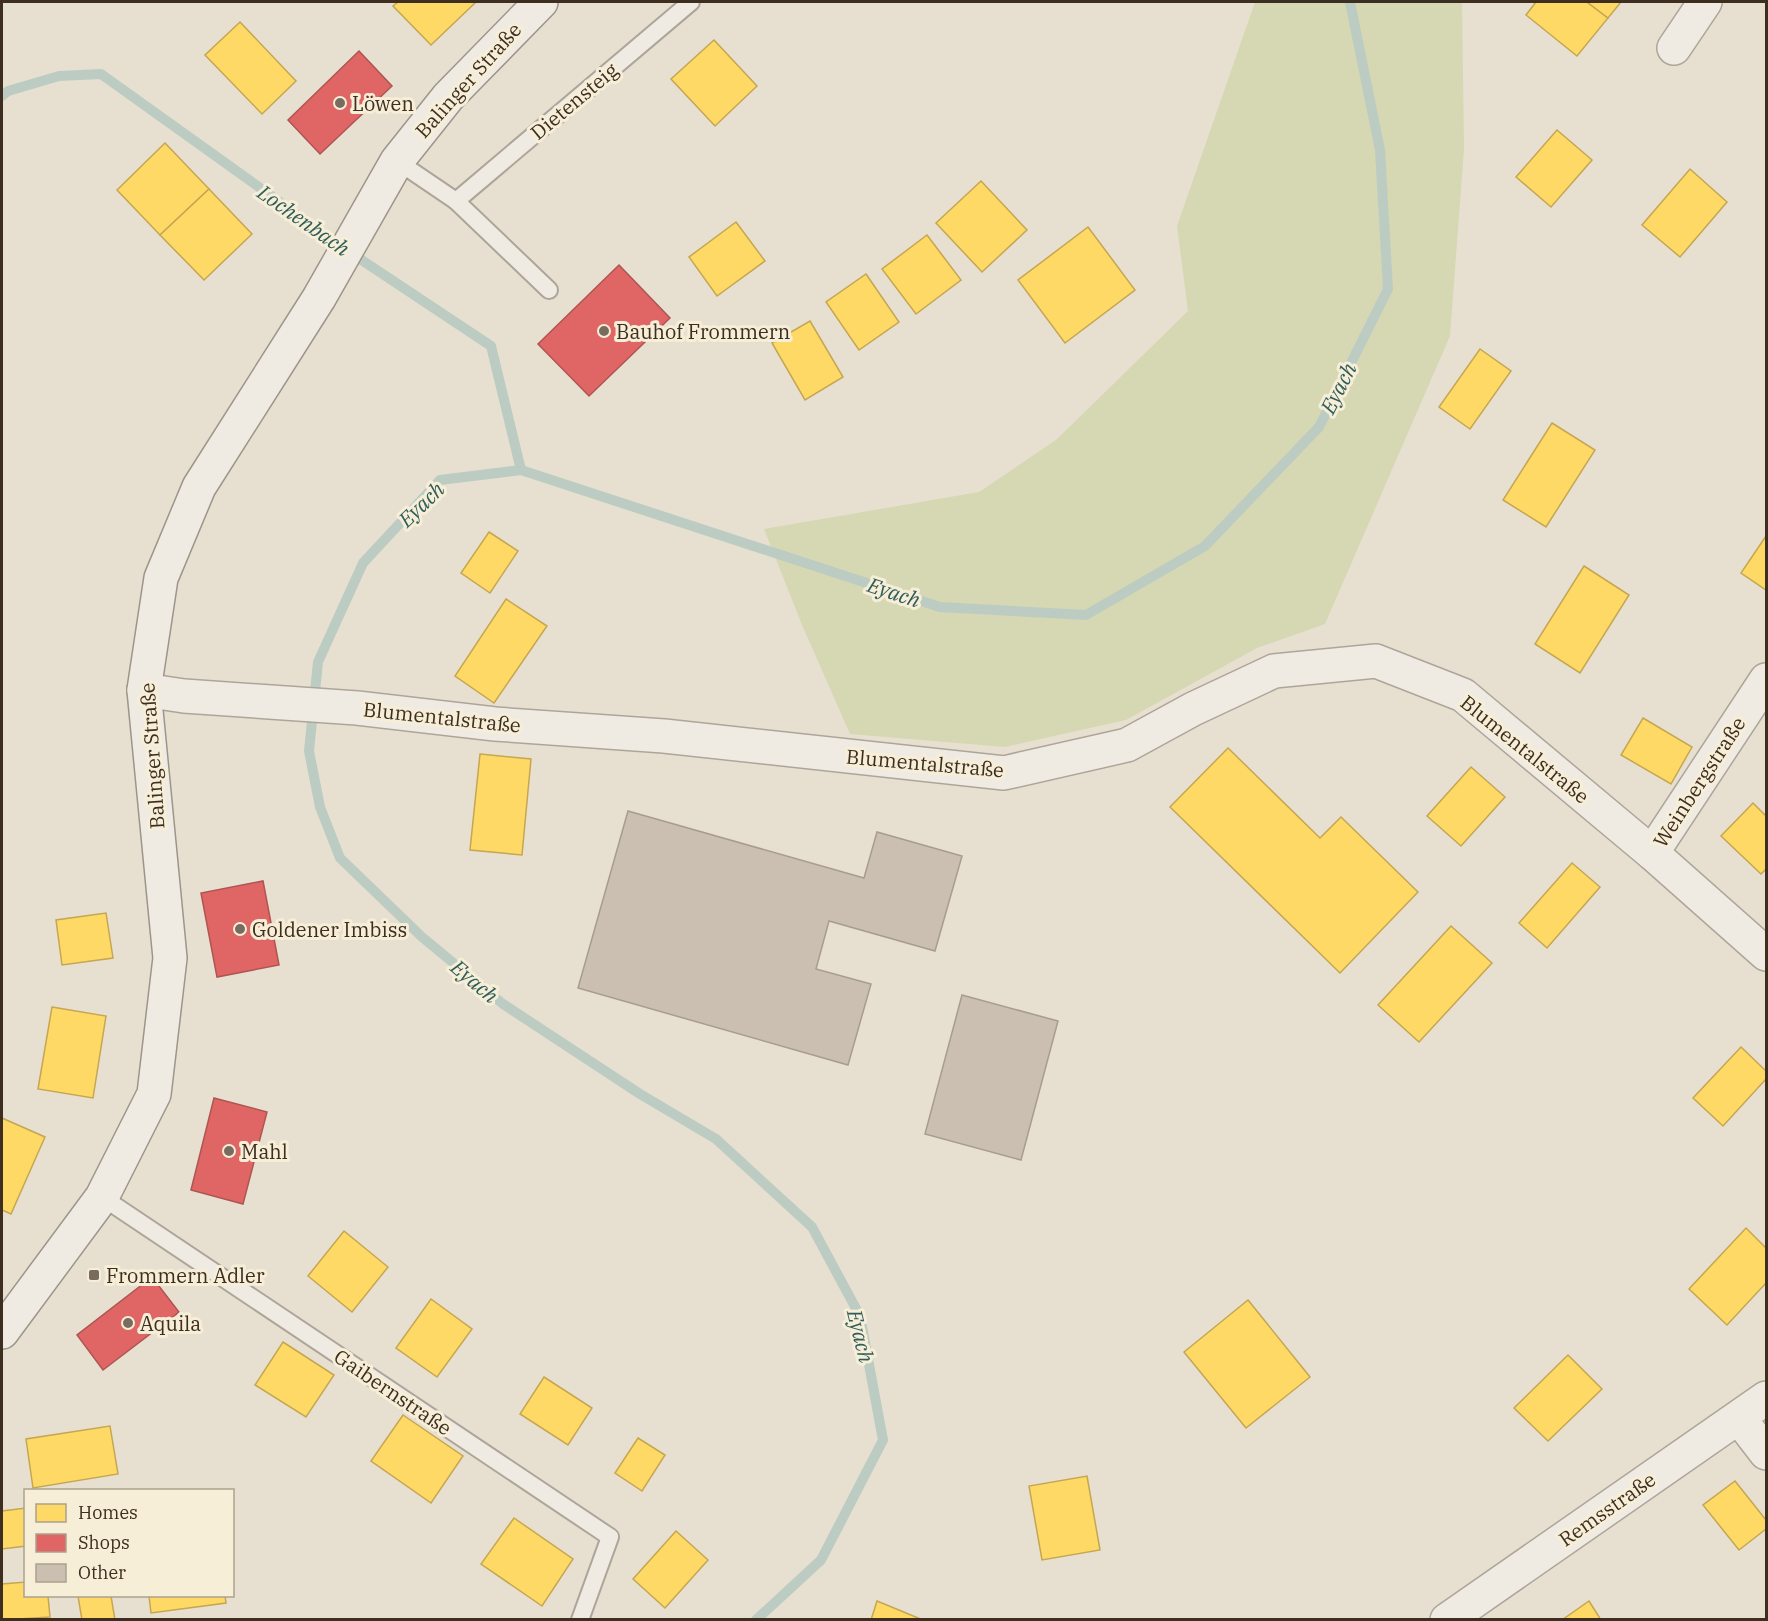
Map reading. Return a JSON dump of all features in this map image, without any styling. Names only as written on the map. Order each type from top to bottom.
[{"type":"street","name":"Balinger Straße","points":[[2,1332],[102,1197],[154,1094],[170,958],[144,690],[161,578],[199,487],[319,298],[397,161],[448,98],[541,2]]},
{"type":"street","points":[[1674,48],[1705,2]]},
{"type":"street","name":"Blumentalstraße","points":[[144,690],[184,696],[357,708],[495,724],[664,736],[1004,773],[1127,745],[1193,709],[1274,671],[1376,661],[1463,695],[1652,853],[1767,954]]},
{"type":"street","name":"Weinbergstraße","points":[[1652,853],[1767,680]]},
{"type":"street","name":"Remsstraße","points":[[1447,1620],[1767,1398]]},
{"type":"street","points":[[1739,1418],[1767,1453]]},
{"type":"lane","name":"Dietensteig","points":[[456,201],[691,2]]},
{"type":"lane","points":[[397,161],[456,201],[549,290]]},
{"type":"lane","name":"Gaibernstraße","points":[[102,1197],[610,1537],[579,1620]]},
{"type":"green space","points":[[1255,2],[1462,2],[1464,149],[1450,336],[1325,624],[1257,648],[1126,720],[1005,747],[850,734],[802,625],[764,529],[979,492],[1056,440],[1188,311],[1177,226]]},
{"type":"building: Homes","points":[[398,2],[476,2],[431,45],[393,6]]},
{"type":"building: Homes","points":[[1536,2],[1587,2],[1608,18],[1577,56],[1526,15]]},
{"type":"building: Homes","points":[[1587,2],[1621,2],[1608,18]]},
{"type":"building: Homes","points":[[240,22],[296,81],[262,114],[205,55]]},
{"type":"building: Homes","points":[[714,40],[757,86],[715,126],[671,79]]},
{"type":"building: Homes","points":[[1557,130],[1592,160],[1551,207],[1516,177]]},
{"type":"building: Homes","points":[[165,143],[209,189],[160,235],[117,190]]},
{"type":"building: Homes","points":[[1690,169],[1727,202],[1680,257],[1642,225]]},
{"type":"building: Homes","points":[[981,181],[1027,230],[982,272],[936,223]]},
{"type":"building: Homes","points":[[209,189],[252,234],[204,280],[160,235]]},
{"type":"building: Homes","points":[[736,222],[765,261],[717,296],[689,257]]},
{"type":"building: Homes","points":[[1088,227],[1135,290],[1065,343],[1018,280]]},
{"type":"building: Homes","points":[[927,235],[961,280],[916,314],[882,269]]},
{"type":"building: Homes","points":[[866,274],[899,322],[859,350],[826,302]]},
{"type":"building: Homes","points":[[810,321],[843,377],[805,400],[772,343]]},
{"type":"building: Homes","points":[[1480,349],[1511,371],[1470,429],[1439,407]]},
{"type":"building: Homes","points":[[1552,423],[1595,450],[1546,527],[1503,500]]},
{"type":"building: Homes","points":[[489,532],[518,551],[490,593],[461,573]]},
{"type":"building: Homes","points":[[1766,536],[1766,590],[1741,573]]},
{"type":"building: Homes","points":[[1584,566],[1629,595],[1580,673],[1535,644]]},
{"type":"building: Homes","points":[[506,599],[547,626],[494,703],[455,676]]},
{"type":"building: Homes","points":[[1643,718],[1692,747],[1671,784],[1621,755]]},
{"type":"building: Homes","points":[[1228,748],[1320,838],[1341,817],[1418,892],[1340,973],[1170,807]]},
{"type":"building: Homes","points":[[480,754],[531,759],[522,855],[470,850]]},
{"type":"building: Homes","points":[[1471,767],[1505,797],[1461,846],[1427,816]]},
{"type":"building: Homes","points":[[1753,803],[1766,816],[1766,869],[1761,874],[1721,836]]},
{"type":"building: Homes","points":[[1572,863],[1600,887],[1547,948],[1519,923]]},
{"type":"building: Homes","points":[[106,913],[113,958],[62,965],[56,920]]},
{"type":"building: Homes","points":[[1451,926],[1492,963],[1419,1042],[1378,1005]]},
{"type":"building: Homes","points":[[52,1007],[106,1016],[93,1098],[38,1089]]},
{"type":"building: Homes","points":[[1741,1047],[1766,1071],[1766,1079],[1723,1126],[1693,1098]]},
{"type":"building: Homes","points":[[2,1118],[45,1137],[11,1214],[2,1210]]},
{"type":"building: Homes","points":[[1746,1228],[1766,1248],[1766,1283],[1727,1325],[1689,1289]]},
{"type":"building: Homes","points":[[344,1231],[388,1267],[352,1312],[308,1276]]},
{"type":"building: Homes","points":[[431,1299],[472,1329],[437,1377],[396,1348]]},
{"type":"building: Homes","points":[[1248,1300],[1310,1377],[1246,1428],[1184,1352]]},
{"type":"building: Homes","points":[[283,1342],[334,1375],[306,1417],[255,1385]]},
{"type":"building: Homes","points":[[1568,1355],[1602,1389],[1548,1441],[1514,1408]]},
{"type":"building: Homes","points":[[544,1377],[592,1408],[568,1445],[520,1414]]},
{"type":"building: Homes","points":[[403,1415],[463,1456],[431,1503],[371,1461]]},
{"type":"building: Homes","points":[[110,1426],[118,1474],[33,1488],[26,1439]]},
{"type":"building: Homes","points":[[638,1438],[665,1455],[642,1491],[615,1473]]},
{"type":"building: Homes","points":[[1087,1476],[1100,1550],[1042,1560],[1029,1486]]},
{"type":"building: Homes","points":[[1735,1481],[1766,1520],[1766,1529],[1739,1550],[1703,1505]]},
{"type":"building: Homes","points":[[24,1508],[24,1546],[2,1549],[2,1511]]},
{"type":"building: Homes","points":[[514,1518],[573,1559],[542,1606],[481,1564]]},
{"type":"building: Homes","points":[[676,1531],[708,1560],[665,1608],[633,1579]]},
{"type":"building: Homes","points":[[24,1582],[24,1597],[48,1597],[50,1617],[2,1620],[2,1584]]},
{"type":"building: Homes","points":[[78,1597],[111,1597],[115,1620],[82,1620]]},
{"type":"building: Homes","points":[[149,1597],[225,1597],[226,1603],[151,1613]]},
{"type":"building: Homes","points":[[877,1601],[923,1620],[871,1620]]},
{"type":"building: Homes","points":[[1589,1601],[1601,1620],[1562,1620]]},
{"type":"building: Shops","name":"Löwen","points":[[359,51],[392,86],[320,154],[288,120]]},
{"type":"building: Shops","name":"Bauhof Frommern","points":[[619,265],[670,318],[589,396],[538,344]]},
{"type":"building: Shops","name":"Goldener Imbiss","points":[[263,881],[279,965],[217,977],[201,893]]},
{"type":"building: Shops","name":"Mahl","points":[[214,1098],[267,1112],[243,1204],[191,1190]]},
{"type":"building: Shops","name":"Aquila","points":[[152,1277],[179,1312],[103,1370],[77,1335]]},
{"type":"building: Other","points":[[628,811],[864,878],[877,832],[962,856],[935,951],[829,921],[816,969],[871,984],[848,1065],[578,988]]},
{"type":"building: Other","points":[[962,995],[1058,1021],[1021,1160],[925,1134]]},
{"type":"waterway","name":"Eyach","points":[[756,1620],[821,1560],[883,1440],[860,1316],[812,1227],[716,1139],[640,1094],[503,1004],[422,937],[340,858],[320,807],[309,751],[318,662],[363,563],[440,480],[521,470],[940,607],[1086,615],[1205,546],[1319,427],[1388,289],[1380,150],[1350,2]]},
{"type":"waterway","name":"Lochenbach","points":[[2,96],[8,91],[59,76],[101,74],[312,227],[491,346],[521,470]]},
{"type":"place","name":"Löwen","points":[[340,103]]},
{"type":"place","name":"Bauhof Frommern","points":[[604,331]]},
{"type":"place","name":"Goldener Imbiss","points":[[240,929]]},
{"type":"place","name":"Mahl","points":[[229,1151]]},
{"type":"place","name":"Frommern Adler","points":[[94,1275]]},
{"type":"place","name":"Aquila","points":[[128,1323]]}]
